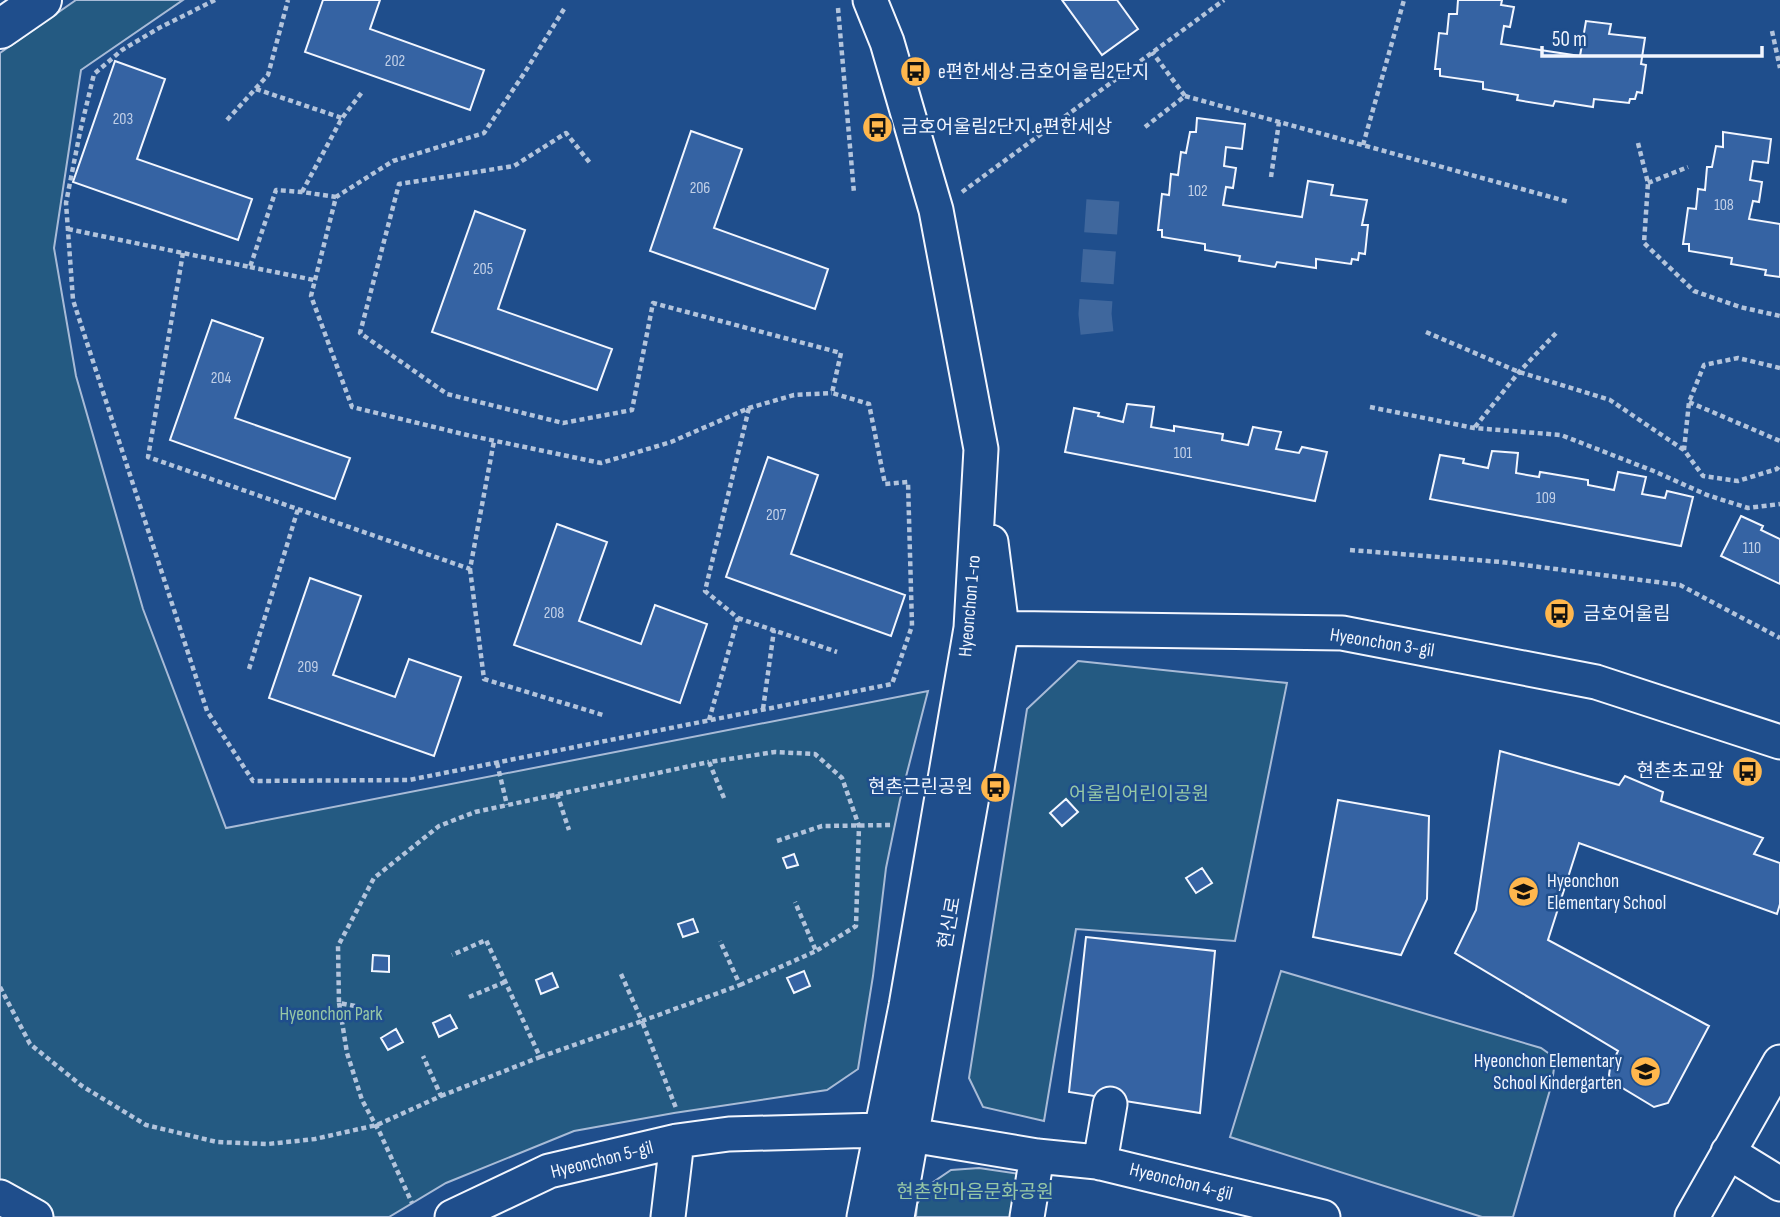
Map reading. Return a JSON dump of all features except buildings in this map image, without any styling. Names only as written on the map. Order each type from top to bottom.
[{"type":"main road","points":[[0,29],[42,0]]},
{"type":"street","points":[[870,0],[887,42],[936,210]]},
{"type":"street","name":"현신로","points":[[897,1217],[896,1132],[986,628],[981,449],[936,210]]},
{"type":"street","name":"Hyeonchon 3-gil","points":[[986,628],[1342,633],[1596,682],[1780,742]]},
{"type":"street","points":[[1692,1217],[1780,1062]]},
{"type":"street","points":[[1101,1163],[1111,1104]]},
{"type":"street","points":[[864,1217],[896,1132]]},
{"type":"street","name":"Hyeonchon 5-gil","points":[[452,1217],[549,1171],[677,1141],[729,1134],[896,1132]]},
{"type":"street","name":"Hyeonchon 4-gil","points":[[896,1132],[1037,1156],[1101,1163],[1323,1217]]},
{"type":"street","name":"Hyeonchon 5-gil","points":[[668,1217],[677,1141]]},
{"type":"street","points":[[1728,1152],[1780,1184]]},
{"type":"street","points":[[1027,1217],[1037,1156]]},
{"type":"street","points":[[0,1197],[36,1217]]},
{"type":"path","points":[[215,0],[131,44],[94,74],[66,203],[73,300],[207,711],[253,781],[410,780],[892,684],[912,626],[908,482],[885,484],[869,404],[832,393],[794,395],[749,408],[671,442],[601,463],[352,407],[311,296],[336,197]]},
{"type":"path","points":[[227,120],[268,75],[288,0]]},
{"type":"path","points":[[837,0],[854,193]]},
{"type":"path","points":[[936,210],[1224,0]]},
{"type":"path","points":[[1363,145],[1404,0]]},
{"type":"path","points":[[250,267],[275,190],[336,197],[393,162],[484,133],[564,9]]},
{"type":"path","points":[[1772,31],[1780,68]]},
{"type":"path","points":[[1152,52],[1185,96],[1569,202]]},
{"type":"path","points":[[256,89],[342,118]]},
{"type":"path","points":[[302,192],[342,118],[363,91]]},
{"type":"path","points":[[1145,127],[1185,96]]},
{"type":"path","points":[[1271,177],[1279,122]]},
{"type":"path","points":[[590,163],[566,133],[514,166],[399,184],[360,333],[447,394],[563,423],[632,410],[653,303],[841,353],[832,393]]},
{"type":"path","points":[[1638,143],[1648,183],[1644,243],[1694,291],[1780,316]]},
{"type":"path","points":[[1648,183],[1688,167]]},
{"type":"path","points":[[68,229],[314,280]]},
{"type":"path","points":[[183,253],[148,457],[470,569]]},
{"type":"path","points":[[1474,428],[1519,372],[1558,331]]},
{"type":"path","points":[[1426,332],[1519,372],[1610,400],[1684,450],[1703,476],[1738,481],[1777,469],[1780,465]]},
{"type":"path","points":[[1684,450],[1689,402],[1704,365],[1738,358],[1780,368]]},
{"type":"path","points":[[1689,402],[1780,442]]},
{"type":"path","points":[[1370,407],[1474,428],[1561,435],[1707,495],[1748,508],[1780,504]]},
{"type":"path","points":[[749,408],[705,591],[738,618],[837,652]]},
{"type":"path","points":[[494,441],[470,569],[484,679],[603,715]]},
{"type":"path","points":[[249,668],[298,509]]},
{"type":"path","points":[[1350,550],[1501,562],[1680,585],[1780,638]]},
{"type":"path","points":[[709,720],[738,618]]},
{"type":"path","points":[[763,709],[774,631]]},
{"type":"path","points":[[0,988],[30,1044],[82,1086],[146,1125],[217,1142],[268,1144],[315,1139],[376,1125],[540,1057],[740,985],[816,951],[856,926],[859,826],[842,778],[815,754],[775,752],[709,762],[557,794],[475,812],[439,826],[374,878],[338,946],[339,1003],[347,1053],[362,1100],[376,1125],[412,1203]]},
{"type":"path","points":[[709,762],[723,798]]},
{"type":"path","points":[[496,763],[507,805]]},
{"type":"path","points":[[557,794],[569,830]]},
{"type":"path","points":[[777,841],[822,826],[892,825]]},
{"type":"path","points":[[795,902],[816,951]]},
{"type":"path","points":[[452,955],[486,940],[540,1057]]},
{"type":"path","points":[[720,942],[740,985]]},
{"type":"path","points":[[621,974],[676,1108]]},
{"type":"path","points":[[469,997],[505,982]]},
{"type":"path","points":[[339,1003],[355,1006]]},
{"type":"path","points":[[423,1056],[441,1096]]},
{"type":"green space","name":"Hyeonchon Park","points":[[76,0],[183,0],[81,70],[54,248],[76,376],[143,609],[226,828],[928,691],[886,868],[858,1069],[827,1090],[574,1131],[446,1183],[389,1217],[50,1217],[0,1193],[0,53]]},
{"type":"green space","name":"어울림어린이공원","points":[[1078,661],[1287,683],[1235,941],[1076,929],[1044,1121],[983,1107],[969,1078],[1027,709]]},
{"type":"green space","points":[[1281,971],[1541,1048],[1551,1055],[1554,1068],[1552,1083],[1513,1217],[1482,1217],[1230,1137]]},
{"type":"green space","name":"현촌한마음문화공원","points":[[979,1168],[1019,1174],[1027,1217],[916,1217],[917,1204],[929,1185],[951,1170]]},
{"type":"tunnel","points":[[1097,333],[1095,314],[1103,199]]},
{"type":"place","name":"e편한세상.금호어울림2단지","points":[[915,72]]},
{"type":"place","name":"금호어울림2단지.e편한세상","points":[[878,127]]},
{"type":"place","name":"금호어울림","points":[[1560,614]]},
{"type":"place","name":"현촌초교앞","points":[[1747,771]]},
{"type":"place","name":"현촌근린공원","points":[[996,787]]},
{"type":"place","name":"Hyeonchon Elementary School","points":[[1524,892]]},
{"type":"place","name":"Hyeonchon Elementary School Kindergarten","points":[[1645,1072]]}]
